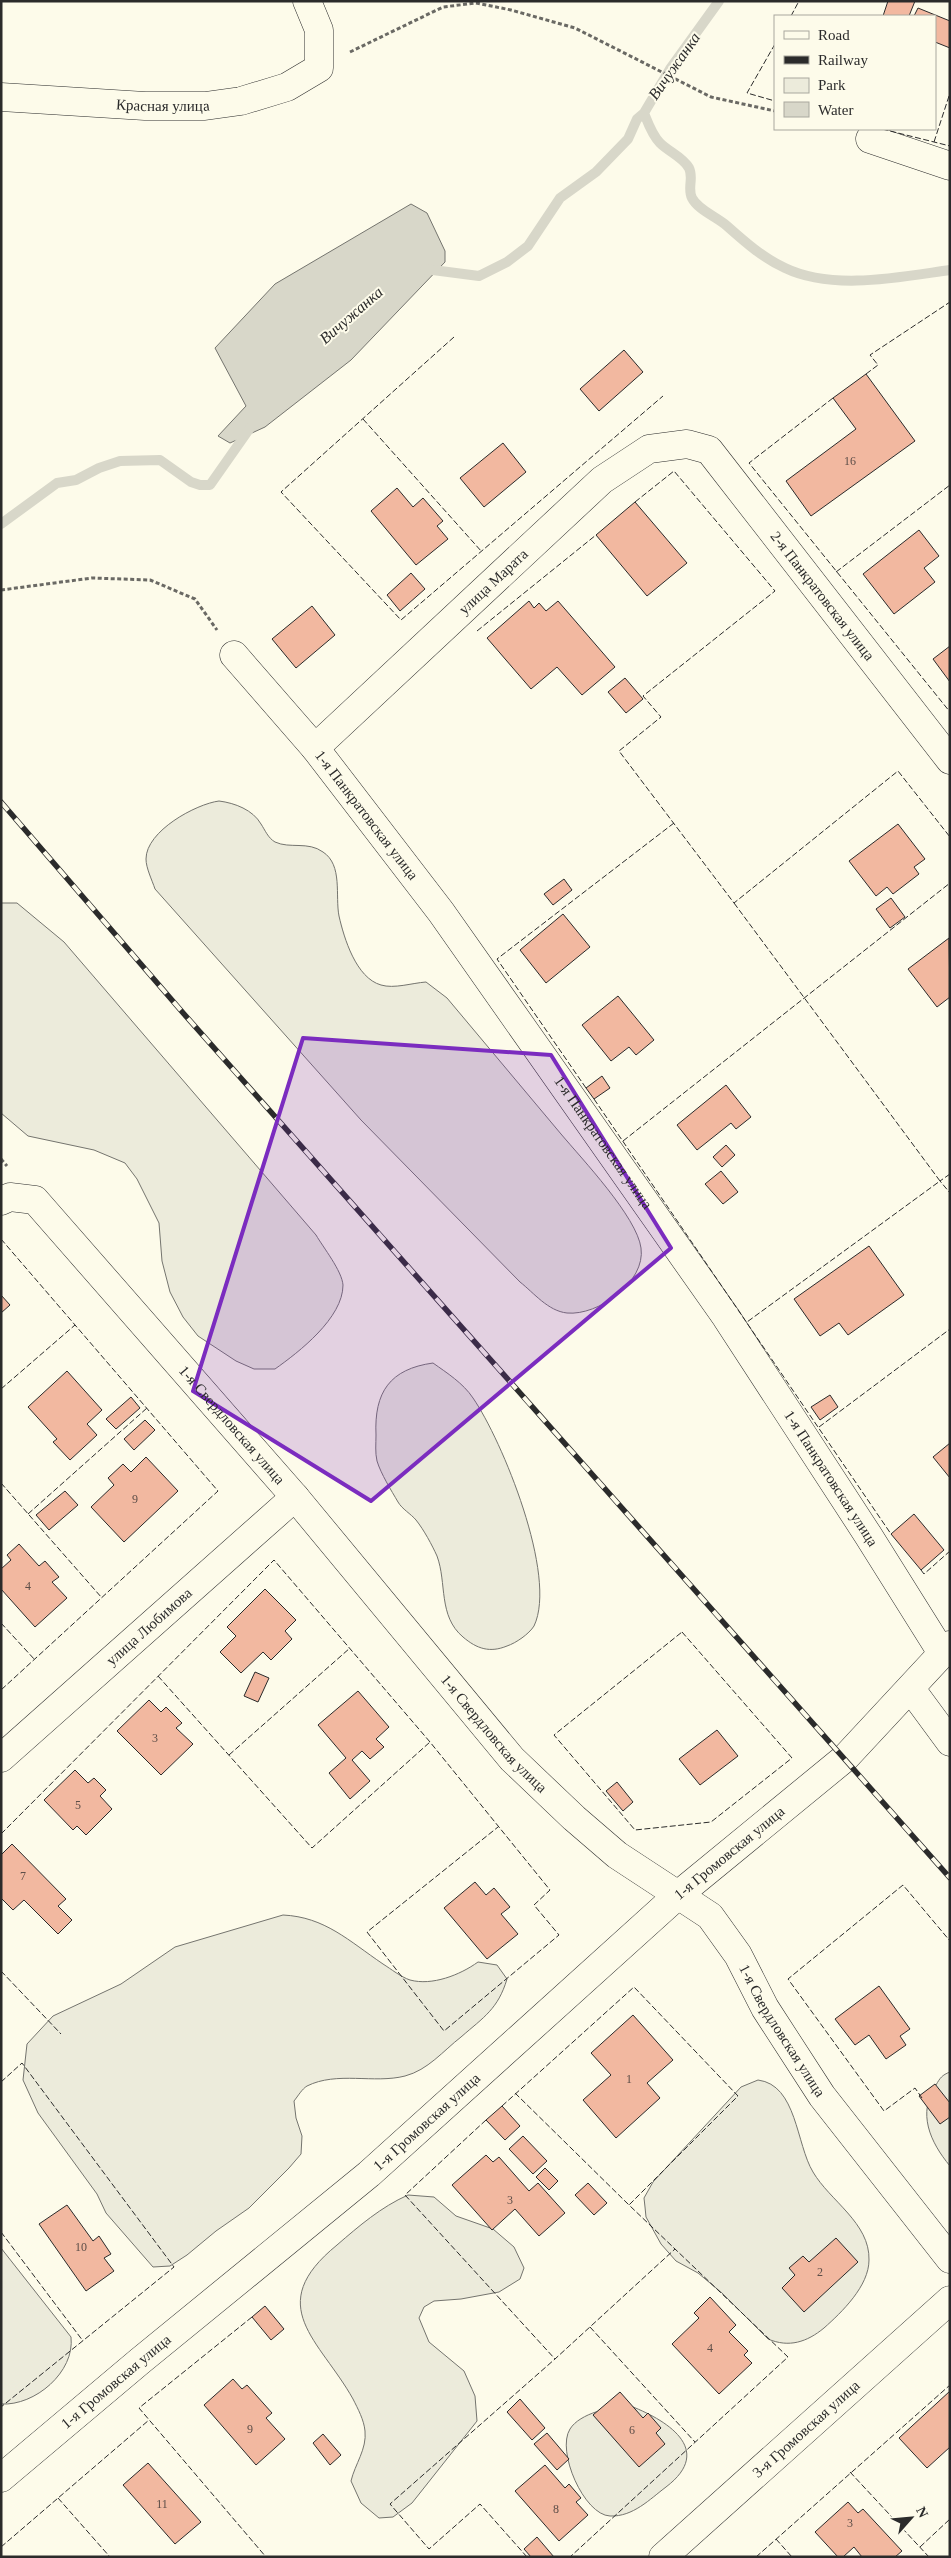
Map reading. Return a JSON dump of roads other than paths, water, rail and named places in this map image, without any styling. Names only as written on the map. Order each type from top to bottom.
[{"type":"street","name":"Красная улица","points":[[1,97],[145,106],[206,106],[241,101],[287,87],[319,68],[320,30],[307,1]]},
{"type":"street","points":[[870,139],[950,166]]},
{"type":"street","name":"улица Марата","points":[[315,748],[602,480],[649,450],[687,444]]},
{"type":"street","name":"2-я Панкратовская улица","points":[[687,444],[709,450],[950,760]]},
{"type":"street","name":"1-я Панкратовская улица","points":[[234,655],[315,748],[441,912],[726,1317],[868,1535],[946,1649]]},
{"type":"street","name":"1-я Свердловская улица","points":[[1,1201],[10,1196],[35,1200],[295,1497],[512,1759],[574,1818],[617,1855],[710,1916],[738,1955],[765,2008],[822,2096],[950,2259]]},
{"type":"street","name":"улица Любимова","points":[[1,1758],[295,1497]]},
{"type":"street","name":"1-я Громовская улица","points":[[1,2478],[140,2360],[370,2174],[678,1895],[845,1758],[911,1689],[946,1649]]},
{"type":"street","points":[[911,1689],[950,1742]]},
{"type":"street","name":"3-я Громовская улица","points":[[663,2557],[950,2300]]},
{"type":"water","points":[[411,204],[427,213],[445,251],[445,262],[351,360],[265,427],[230,443],[218,436],[246,406],[215,348],[275,284]]},
{"type":"waterway","name":"Вичужанка","points":[[425,269],[479,276],[507,262],[528,246],[560,198],[596,172],[628,139],[637,119],[644,113],[670,69],[719,1]]},
{"type":"waterway","points":[[644,113],[650,129],[657,140],[689,168],[691,176],[690,190],[695,202],[754,249],[777,264],[804,275],[845,281],[888,279],[950,270]]},
{"type":"waterway","name":"Вичужанка","points":[[1,524],[57,483],[76,480],[99,468],[120,461],[160,460],[191,482],[200,485],[210,485],[250,428]]},
{"type":"railway","points":[[1,802],[184,1014],[950,1878]]}]
